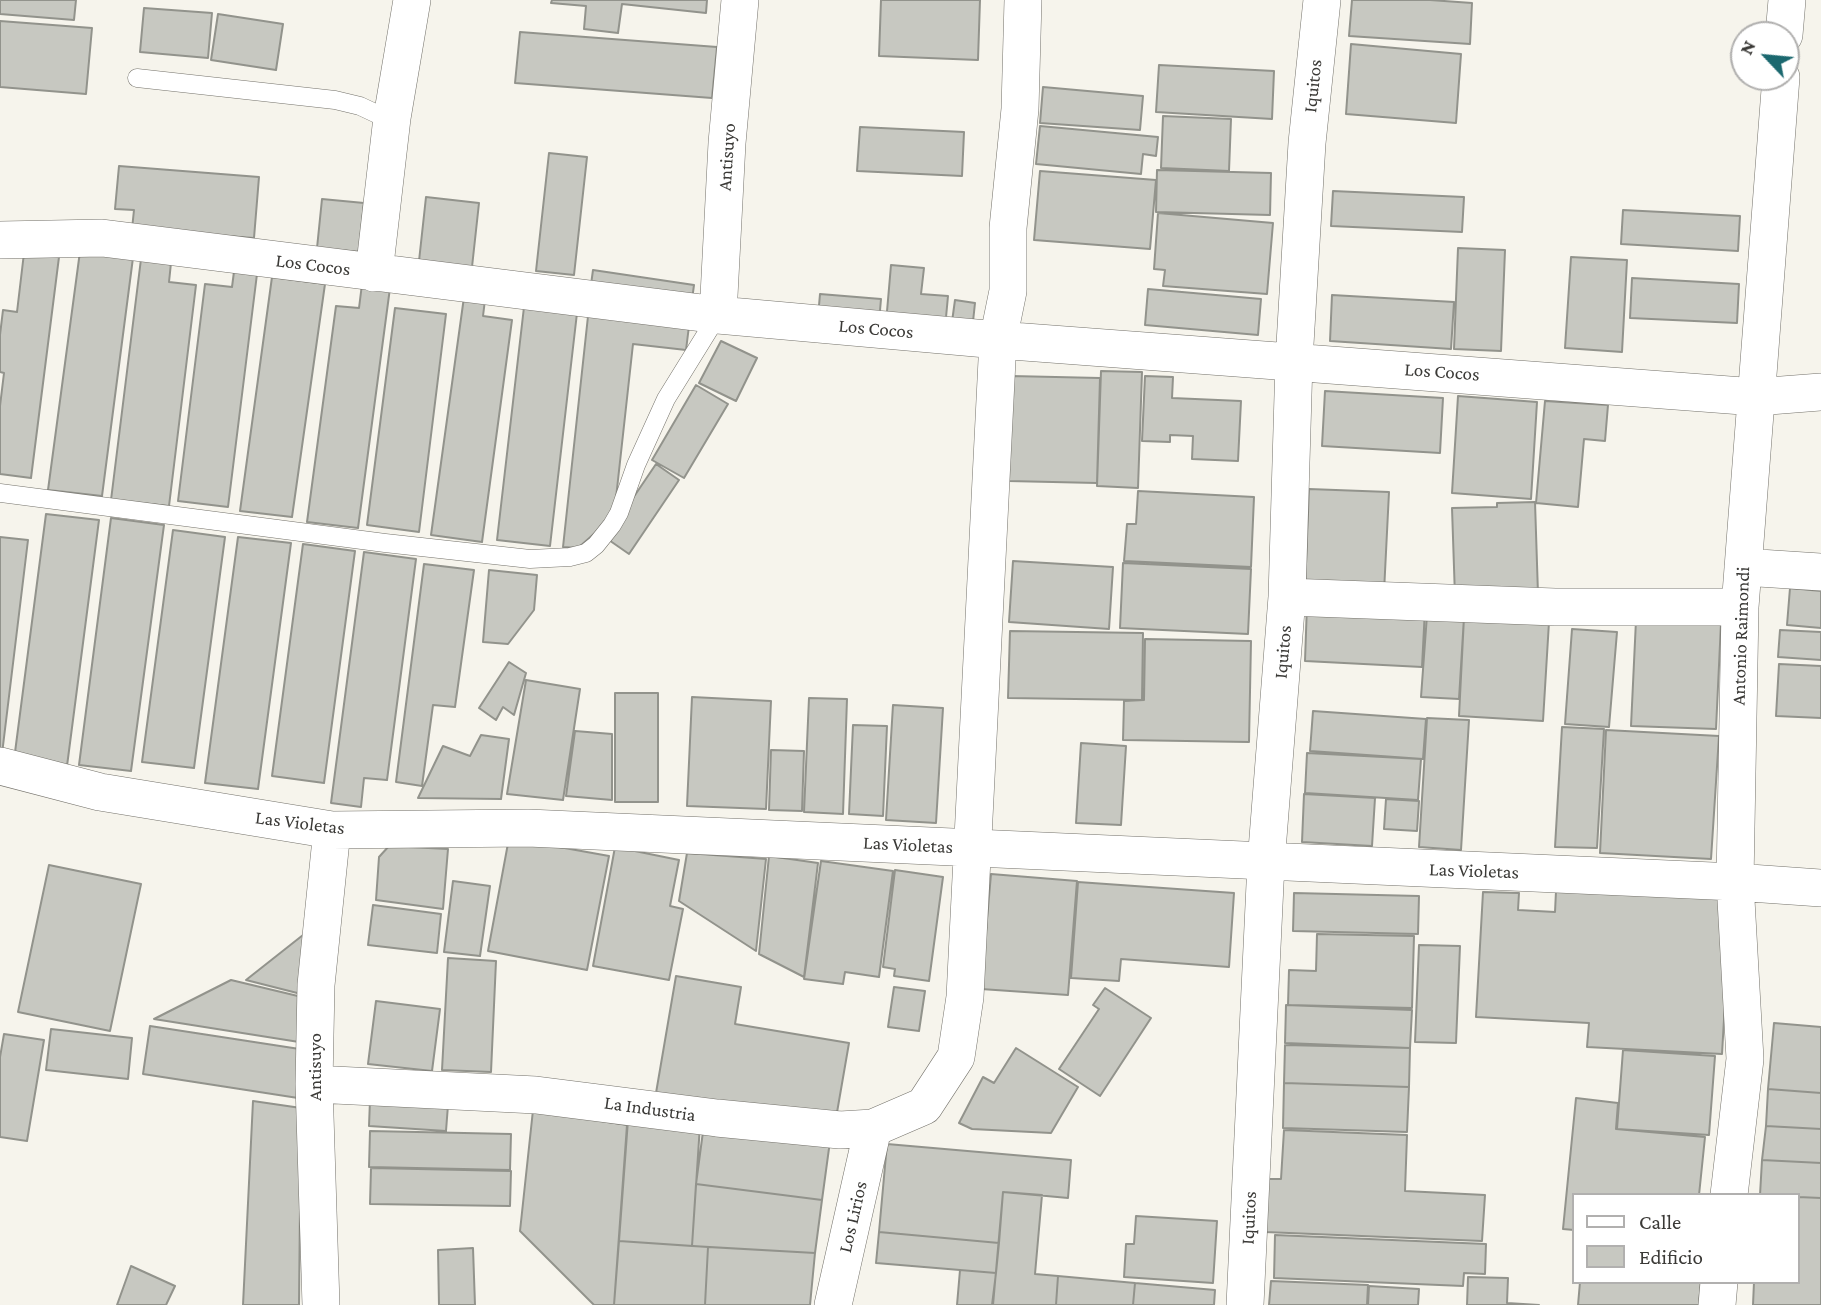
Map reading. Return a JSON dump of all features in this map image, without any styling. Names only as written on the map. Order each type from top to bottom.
[{"type":"street","points":[[374,273],[392,121],[412,0]]},
{"type":"street","name":"Antisuyo","points":[[718,315],[727,143],[740,0]]},
{"type":"street","points":[[974,848],[998,340],[1008,291],[1008,228],[1020,109],[1023,0]]},
{"type":"street","name":"Iquitos","points":[[1245,1305],[1266,863],[1287,597],[1294,360],[1307,143],[1322,0]]},
{"type":"street","points":[[1785,21],[1787,0]]},
{"type":"street","name":"Antonio Raimondi","points":[[1729,1193],[1745,1059],[1735,882],[1740,607],[1780,91]]},
{"type":"street","name":"Los Cocos","points":[[0,240],[102,238],[718,315],[998,340],[1294,360],[1756,397],[1821,392]]},
{"type":"street","points":[[1743,567],[1821,572]]},
{"type":"street","points":[[1287,597],[1555,607],[1740,607]]},
{"type":"street","name":"Las Violetas","points":[[0,766],[100,792],[332,830],[528,828],[1821,888]]},
{"type":"street","name":"Antisuyo","points":[[321,1305],[314,1084],[316,985],[332,830]]},
{"type":"street","name":"La Industria","points":[[314,1084],[536,1095],[772,1124],[840,1130],[873,1128],[923,1107],[956,1057],[965,997],[974,848]]},
{"type":"street","name":"Los Lirios","points":[[833,1305],[873,1128]]},
{"type":"street","points":[[1717,1305],[1719,1284]]},
{"type":"lane","points":[[137,78],[335,100],[360,106],[392,121]]},
{"type":"lane","points":[[0,493],[385,543],[530,559],[570,558],[586,553],[612,525],[666,399],[718,315]]},
{"type":"building","points":[[0,0],[76,0],[74,20],[0,14]]},
{"type":"building","points":[[552,0],[707,0],[706,13],[622,4],[618,33],[584,29],[586,6],[551,3]]},
{"type":"building","points":[[881,0],[980,0],[978,60],[879,56]]},
{"type":"building","points":[[1352,0],[1472,3],[1470,44],[1349,36]]},
{"type":"building","points":[[144,8],[212,13],[208,58],[140,52]]},
{"type":"building","points":[[218,14],[283,24],[276,70],[211,60]]},
{"type":"building","points":[[0,21],[92,28],[86,94],[0,87]]},
{"type":"building","points":[[520,32],[717,47],[712,98],[515,83]]},
{"type":"building","points":[[1351,44],[1461,54],[1456,123],[1346,114]]},
{"type":"building","points":[[1159,65],[1274,71],[1272,119],[1156,112]]},
{"type":"building","points":[[1043,87],[1143,96],[1140,130],[1040,123]]},
{"type":"building","points":[[1163,116],[1231,119],[1229,171],[1161,168]]},
{"type":"building","points":[[1040,126],[1158,137],[1156,156],[1143,154],[1141,174],[1036,164]]},
{"type":"building","points":[[860,127],[964,132],[962,176],[857,171]]},
{"type":"building","points":[[549,153],[587,157],[574,275],[536,271]]},
{"type":"building","points":[[119,166],[259,177],[254,238],[132,229],[134,210],[115,209]]},
{"type":"building","points":[[1157,170],[1271,173],[1270,215],[1156,212]]},
{"type":"building","points":[[1040,171],[1156,180],[1150,249],[1034,240]]},
{"type":"building","points":[[1333,191],[1464,197],[1462,232],[1331,226]]},
{"type":"building","points":[[426,197],[479,203],[472,267],[419,261]]},
{"type":"building","points":[[322,199],[364,203],[359,252],[317,248]]},
{"type":"building","points":[[1623,210],[1740,216],[1738,251],[1621,244]]},
{"type":"building","points":[[1158,213],[1273,223],[1267,294],[1163,286],[1165,270],[1154,269]]},
{"type":"building","points":[[81,244],[134,250],[102,496],[48,490]]},
{"type":"building","points":[[1458,248],[1505,250],[1501,351],[1454,349]]},
{"type":"building","points":[[24,253],[59,257],[31,478],[0,474],[0,406],[4,373],[0,372],[0,335],[3,310],[17,312]]},
{"type":"building","points":[[1571,257],[1627,260],[1622,352],[1565,348]]},
{"type":"building","points":[[141,259],[171,263],[169,282],[196,285],[169,506],[111,500]]},
{"type":"building","points":[[235,264],[258,266],[228,507],[178,501],[205,284],[232,287]]},
{"type":"building","points":[[891,265],[924,268],[921,294],[948,296],[945,328],[886,323]]},
{"type":"building","points":[[593,270],[694,285],[691,307],[590,292]]},
{"type":"building","points":[[272,277],[325,284],[292,517],[240,511]]},
{"type":"building","points":[[1632,278],[1739,284],[1737,323],[1630,318]]},
{"type":"building","points":[[362,284],[390,288],[358,528],[307,522],[336,306],[359,308]]},
{"type":"building","points":[[1148,289],[1261,299],[1258,335],[1145,325]]},
{"type":"building","points":[[820,294],[881,299],[879,322],[818,317]]},
{"type":"building","points":[[1332,295],[1454,302],[1451,349],[1330,341]]},
{"type":"building","points":[[464,297],[485,300],[483,316],[512,320],[482,542],[431,535]]},
{"type":"building","points":[[955,300],[975,303],[972,331],[951,329]]},
{"type":"building","points":[[524,307],[577,313],[550,546],[497,540]]},
{"type":"building","points":[[589,307],[690,318],[686,350],[633,344],[614,516],[578,548],[563,547]]},
{"type":"building","points":[[395,308],[446,314],[419,532],[367,525]]},
{"type":"building","points":[[721,341],[757,358],[736,401],[699,383]]},
{"type":"building","points":[[1101,371],[1142,372],[1138,488],[1097,486]]},
{"type":"building","points":[[1011,376],[1100,378],[1097,483],[1008,481]]},
{"type":"building","points":[[1145,376],[1173,377],[1172,398],[1241,401],[1238,461],[1192,459],[1193,436],[1170,435],[1170,442],[1142,441]]},
{"type":"building","points":[[696,385],[728,404],[684,478],[652,460]]},
{"type":"building","points":[[1325,391],[1443,398],[1440,453],[1322,446]]},
{"type":"building","points":[[1458,396],[1537,402],[1531,499],[1452,493]]},
{"type":"building","points":[[1545,401],[1608,405],[1605,441],[1584,439],[1578,507],[1536,503]]},
{"type":"building","points":[[656,464],[679,480],[629,554],[606,538]]},
{"type":"building","points":[[1309,489],[1389,492],[1384,592],[1305,589]]},
{"type":"building","points":[[1138,491],[1254,497],[1251,567],[1124,561],[1127,524],[1136,524]]},
{"type":"building","points":[[1535,502],[1538,594],[1455,597],[1452,508],[1497,507],[1497,503]]},
{"type":"building","points":[[46,514],[99,520],[67,766],[14,760]]},
{"type":"building","points":[[111,518],[164,525],[131,771],[79,765]]},
{"type":"building","points":[[173,530],[225,537],[194,768],[142,762]]},
{"type":"building","points":[[0,537],[28,540],[2,754],[0,753]]},
{"type":"building","points":[[238,537],[291,543],[258,789],[205,783]]},
{"type":"building","points":[[303,544],[355,551],[324,783],[272,776]]},
{"type":"building","points":[[364,552],[416,559],[387,780],[364,778],[361,807],[331,803]]},
{"type":"building","points":[[1013,561],[1113,567],[1109,629],[1009,622]]},
{"type":"building","points":[[1123,563],[1251,569],[1248,634],[1120,628]]},
{"type":"building","points":[[424,564],[474,570],[455,707],[433,705],[422,786],[396,782]]},
{"type":"building","points":[[489,570],[537,575],[534,610],[508,644],[483,642]]},
{"type":"building","points":[[1790,588],[1821,591],[1821,628],[1787,625]]},
{"type":"building","points":[[1307,604],[1425,609],[1422,667],[1305,661]]},
{"type":"building","points":[[1427,615],[1464,617],[1459,699],[1421,697]]},
{"type":"building","points":[[1464,617],[1549,622],[1543,721],[1459,716]]},
{"type":"building","points":[[1636,620],[1721,623],[1716,729],[1631,726]]},
{"type":"building","points":[[1572,629],[1617,632],[1609,727],[1565,724]]},
{"type":"building","points":[[1780,630],[1821,632],[1821,660],[1778,657]]},
{"type":"building","points":[[1010,631],[1143,633],[1142,700],[1008,698]]},
{"type":"building","points":[[1145,639],[1251,641],[1249,742],[1123,740],[1124,701],[1144,700]]},
{"type":"building","points":[[509,662],[526,673],[514,715],[503,707],[496,720],[479,708]]},
{"type":"building","points":[[1779,664],[1821,666],[1821,718],[1776,716]]},
{"type":"building","points":[[526,680],[580,689],[563,800],[507,794]]},
{"type":"building","points":[[615,693],[658,693],[658,802],[615,802]]},
{"type":"building","points":[[692,697],[771,701],[766,809],[687,806]]},
{"type":"building","points":[[809,698],[847,699],[843,814],[804,812]]},
{"type":"building","points":[[893,705],[943,708],[936,823],[886,820]]},
{"type":"building","points":[[1313,711],[1426,719],[1423,759],[1310,751]]},
{"type":"building","points":[[1427,718],[1469,720],[1461,850],[1419,847]]},
{"type":"building","points":[[853,725],[887,726],[883,816],[849,814]]},
{"type":"building","points":[[1562,727],[1604,729],[1597,848],[1555,847]]},
{"type":"building","points":[[1606,730],[1719,736],[1711,859],[1600,853]]},
{"type":"building","points":[[575,731],[612,734],[612,800],[566,796]]},
{"type":"building","points":[[481,735],[509,739],[501,799],[418,798],[443,746],[470,756]]},
{"type":"building","points":[[1081,743],[1126,746],[1121,825],[1076,823]]},
{"type":"building","points":[[771,750],[804,751],[802,811],[769,810]]},
{"type":"building","points":[[1307,753],[1421,759],[1418,800],[1305,793]]},
{"type":"building","points":[[1304,794],[1375,798],[1372,846],[1302,842]]},
{"type":"building","points":[[1386,799],[1419,801],[1417,831],[1384,829]]},
{"type":"building","points":[[509,838],[609,856],[587,970],[488,951]]},
{"type":"building","points":[[389,846],[448,849],[443,909],[376,900],[379,857]]},
{"type":"building","points":[[615,847],[679,860],[670,906],[683,909],[669,980],[593,966]]},
{"type":"building","points":[[687,853],[766,859],[756,951],[679,901]]},
{"type":"building","points":[[769,856],[818,863],[804,977],[759,954]]},
{"type":"building","points":[[821,861],[893,871],[879,977],[845,972],[843,984],[804,979]]},
{"type":"building","points":[[49,865],[141,884],[110,1031],[18,1012]]},
{"type":"building","points":[[895,870],[943,877],[929,981],[894,976],[895,969],[883,967]]},
{"type":"building","points":[[991,874],[1077,881],[1068,995],[981,989]]},
{"type":"building","points":[[453,881],[490,886],[480,956],[444,952]]},
{"type":"building","points":[[1078,882],[1234,893],[1229,967],[1121,959],[1119,981],[1071,978]]},
{"type":"building","points":[[1556,891],[1731,899],[1722,1054],[1587,1047],[1589,1023],[1476,1017],[1483,892],[1519,893],[1518,910],[1555,912]]},
{"type":"building","points":[[1294,893],[1419,896],[1418,934],[1293,931]]},
{"type":"building","points":[[373,905],[441,914],[437,953],[368,945]]},
{"type":"building","points":[[1317,934],[1414,936],[1412,1008],[1288,1005],[1289,970],[1316,971]]},
{"type":"building","points":[[303,935],[309,996],[246,980]]},
{"type":"building","points":[[1419,945],[1460,946],[1456,1043],[1415,1042]]},
{"type":"building","points":[[448,958],[496,961],[491,1072],[442,1070]]},
{"type":"building","points":[[676,976],[741,987],[735,1024],[849,1043],[835,1124],[656,1093]]},
{"type":"building","points":[[231,980],[302,997],[299,1042],[154,1019]]},
{"type":"building","points":[[894,987],[925,991],[919,1031],[888,1027]]},
{"type":"building","points":[[1105,988],[1151,1018],[1100,1096],[1059,1069],[1099,1009],[1093,1005]]},
{"type":"building","points":[[376,1001],[440,1009],[432,1071],[368,1064]]},
{"type":"building","points":[[1286,1005],[1412,1010],[1410,1048],[1285,1043]]},
{"type":"building","points":[[1774,1023],[1821,1027],[1821,1093],[1768,1089]]},
{"type":"building","points":[[150,1026],[306,1050],[298,1098],[143,1074]]},
{"type":"building","points":[[51,1029],[132,1038],[128,1079],[46,1070]]},
{"type":"building","points":[[4,1034],[44,1040],[27,1141],[0,1137],[0,1057]]},
{"type":"building","points":[[1285,1045],[1410,1048],[1409,1087],[1284,1083]]},
{"type":"building","points":[[1016,1048],[1078,1087],[1051,1133],[972,1129],[959,1123],[983,1077],[994,1083]]},
{"type":"building","points":[[1623,1050],[1715,1056],[1709,1135],[1617,1129]]},
{"type":"building","points":[[1284,1083],[1409,1087],[1407,1132],[1283,1128]]},
{"type":"building","points":[[1768,1089],[1821,1093],[1821,1129],[1766,1126]]},
{"type":"building","points":[[1576,1098],[1618,1103],[1616,1129],[1705,1137],[1699,1193],[1573,1193],[1573,1230],[1563,1229]]},
{"type":"building","points":[[370,1100],[448,1105],[446,1131],[369,1126]]},
{"type":"building","points":[[253,1101],[301,1108],[299,1305],[243,1305]]},
{"type":"building","points":[[533,1110],[627,1125],[614,1305],[594,1305],[520,1231]]},
{"type":"building","points":[[628,1120],[700,1125],[692,1246],[619,1241]]},
{"type":"building","points":[[704,1124],[830,1141],[822,1200],[696,1184]]},
{"type":"building","points":[[1766,1126],[1821,1129],[1821,1163],[1762,1160]]},
{"type":"building","points":[[1284,1130],[1407,1135],[1405,1191],[1485,1195],[1482,1241],[1265,1232],[1268,1179],[1281,1179]]},
{"type":"building","points":[[370,1131],[511,1134],[510,1170],[369,1167]]},
{"type":"building","points":[[887,1144],[1071,1160],[1068,1198],[1003,1192],[999,1243],[879,1232]]},
{"type":"building","points":[[1762,1160],[1821,1163],[1821,1198],[1800,1197],[1800,1193],[1760,1193]]},
{"type":"building","points":[[371,1168],[511,1171],[510,1206],[370,1204]]},
{"type":"building","points":[[696,1184],[822,1200],[815,1253],[692,1246]]},
{"type":"building","points":[[1003,1192],[1042,1195],[1035,1274],[1058,1276],[1056,1305],[993,1305]]},
{"type":"building","points":[[1800,1197],[1821,1198],[1821,1305],[1753,1305],[1754,1284],[1800,1284]]},
{"type":"building","points":[[1136,1216],[1217,1221],[1213,1283],[1124,1277],[1126,1244],[1134,1244]]},
{"type":"building","points":[[879,1232],[999,1243],[996,1273],[876,1263]]},
{"type":"building","points":[[1275,1235],[1486,1244],[1485,1274],[1464,1273],[1463,1286],[1274,1278]]},
{"type":"building","points":[[619,1241],[708,1247],[705,1305],[614,1305]]},
{"type":"building","points":[[708,1247],[815,1253],[810,1305],[705,1305]]},
{"type":"building","points":[[473,1248],[475,1305],[439,1305],[438,1250]]},
{"type":"building","points":[[131,1266],[175,1286],[166,1305],[117,1305]]},
{"type":"building","points":[[960,1270],[996,1273],[992,1305],[957,1305]]},
{"type":"building","points":[[1058,1276],[1135,1283],[1133,1305],[1056,1305]]},
{"type":"building","points":[[1468,1277],[1508,1278],[1507,1303],[1539,1305],[1467,1305]]},
{"type":"building","points":[[1271,1281],[1368,1285],[1367,1305],[1269,1305]]},
{"type":"building","points":[[1135,1283],[1215,1290],[1214,1305],[1133,1305]]},
{"type":"building","points":[[1580,1284],[1701,1284],[1699,1305],[1578,1305]]},
{"type":"building","points":[[1369,1286],[1419,1289],[1418,1305],[1368,1305]]}]
